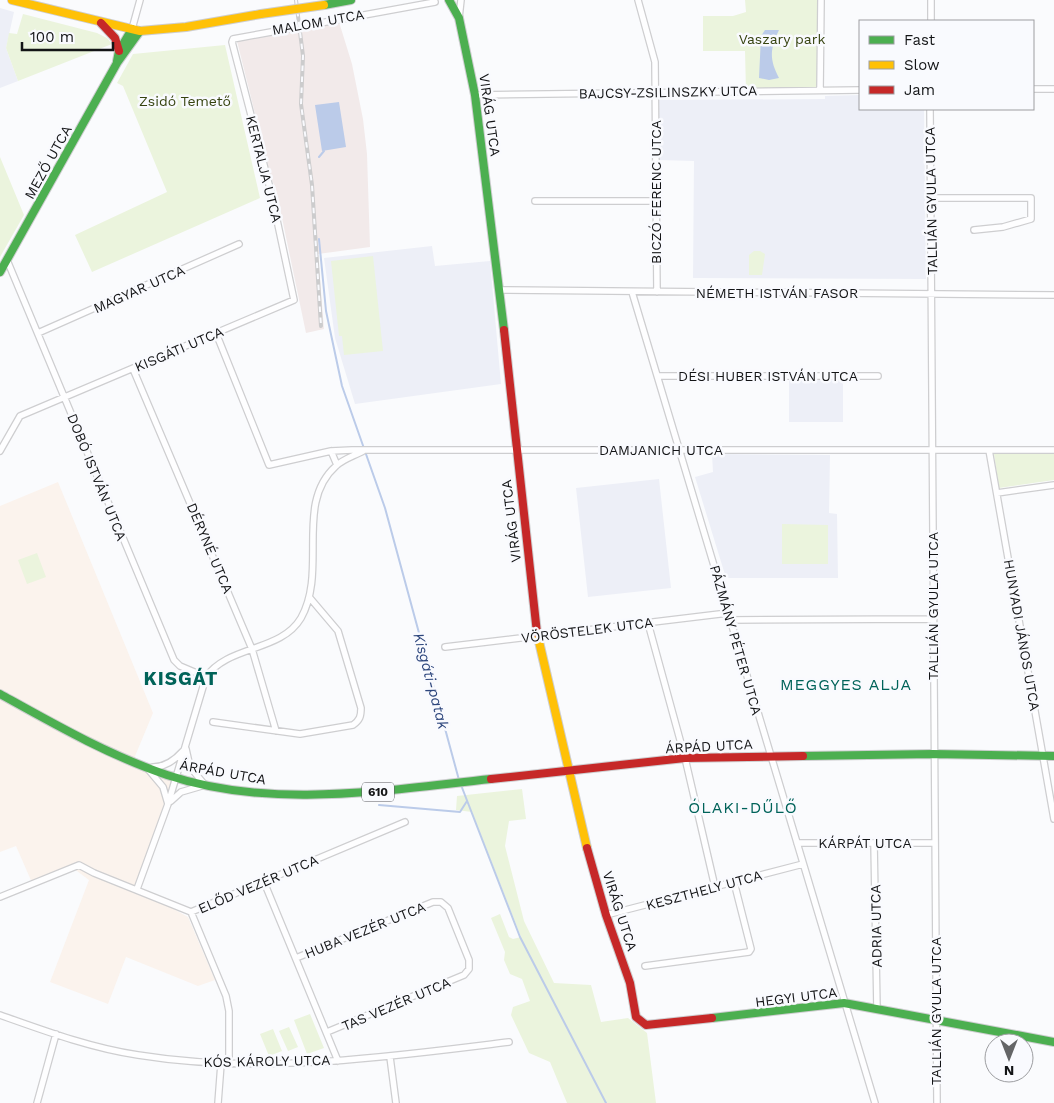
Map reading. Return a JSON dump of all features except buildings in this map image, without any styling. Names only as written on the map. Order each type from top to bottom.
[{"type":"street","points":[[12,0],[136,30],[186,27],[351,0]]},
{"type":"street","points":[[117,63],[136,30],[140,0]]},
{"type":"street","name":"VIRÁG UTCA","points":[[449,0],[459,18],[475,95],[500,290],[537,637],[567,770],[606,915],[630,983],[634,1012]]},
{"type":"street","name":"VIRÁG UTCA","points":[[459,18],[461,0]]},
{"type":"street","name":"BICZÓ FERENC UTCA","points":[[638,0],[655,62],[657,292]]},
{"type":"street","points":[[820,90],[821,0]]},
{"type":"street","points":[[931,0],[931,20]]},
{"type":"street","name":"MALOM UTCA","points":[[233,39],[434,2]]},
{"type":"street","points":[[100,21],[115,38],[119,51],[117,63]]},
{"type":"street","points":[[119,51],[136,30]]},
{"type":"street","name":"KERTALJA UTCA","points":[[233,39],[232,42],[271,192],[294,300]]},
{"type":"street","name":"MEZŐ UTCA","points":[[0,272],[117,63]]},
{"type":"street","points":[[1034,90],[1054,89]]},
{"type":"street","name":"BAJCSY-ZSILINSZKY UTCA","points":[[475,95],[859,90]]},
{"type":"street","name":"TALLIÁN GYULA UTCA","points":[[930,110],[934,450],[933,754],[936,1103]]},
{"type":"street","points":[[930,198],[1031,198],[1031,219],[1003,227],[974,230]]},
{"type":"street","points":[[535,201],[656,201]]},
{"type":"street","name":"MAGYAR UTCA","points":[[38,333],[239,244]]},
{"type":"street","name":"DOBÓ ISTVÁN UTCA","points":[[7,260],[174,660],[180,666],[206,677]]},
{"type":"street","name":"NÉMETH ISTVÁN FASOR","points":[[500,290],[1054,295]]},
{"type":"street","name":"PÁZMÁNY PÉTER UTCA","points":[[632,292],[875,1103]]},
{"type":"street","name":"KISGÁTI UTCA","points":[[0,451],[20,416],[294,300]]},
{"type":"street","name":"DAMJANICH UTCA","points":[[216,333],[269,465],[331,451],[1054,450]]},
{"type":"street","name":"DÉRYNÉ UTCA","points":[[134,368],[252,649],[276,731]]},
{"type":"street","name":"DÉSI HUBER ISTVÁN UTCA","points":[[658,376],[878,376]]},
{"type":"street","name":"HUNYADI JÁNOS UTCA","points":[[989,450],[1054,819]]},
{"type":"street","points":[[331,451],[337,465]]},
{"type":"street","points":[[137,890],[168,804],[206,677],[220,663],[284,636],[295,626],[310,598],[314,577],[315,503],[323,482],[337,465],[366,451]]},
{"type":"street","points":[[997,493],[1054,485]]},
{"type":"street","points":[[212,722],[276,731],[317,733],[353,725],[361,716],[338,631],[310,598]]},
{"type":"street","name":"VÖRÖSTELEK UTCA","points":[[445,647],[728,613]]},
{"type":"street","points":[[730,620],[933,619]]},
{"type":"street","points":[[648,623],[685,758],[714,887]]},
{"type":"street","name":"ÁRPÁD UTCA","points":[[0,694],[78,737],[176,777],[205,785],[246,792],[305,796],[431,786],[685,758],[933,754]]},
{"type":"street","points":[[146,766],[159,767],[171,762],[185,747]]},
{"type":"street","points":[[168,804],[181,792],[205,785],[190,767],[185,747]]},
{"type":"street","name":"610","points":[[933,754],[1054,756]]},
{"type":"street","points":[[146,766],[163,787],[168,804]]},
{"type":"street","name":"ELŐD VEZÉR UTCA","points":[[0,897],[80,865],[94,873],[191,912],[405,822]]},
{"type":"street","name":"ADRIA UTCA","points":[[874,843],[877,1009]]},
{"type":"street","name":"KÁRPÁT UTCA","points":[[797,844],[934,843]]},
{"type":"street","name":"KESZTHELY UTCA","points":[[606,915],[803,864]]},
{"type":"street","points":[[264,882],[338,1061]]},
{"type":"street","points":[[645,966],[749,952],[752,949],[734,882]]},
{"type":"street","name":"HUBA VEZÉR UTCA","points":[[296,958],[433,902],[441,902],[448,908],[469,960],[469,969],[464,975]]},
{"type":"street","points":[[191,912],[226,996],[229,1011],[229,1064]]},
{"type":"street","name":"TAS VEZÉR UTCA","points":[[327,1032],[464,975]]},
{"type":"street","name":"HEGYI UTCA","points":[[634,1012],[646,1025],[656,1026],[844,1003],[1054,1042]]},
{"type":"street","name":"KÓS KÁROLY UTCA","points":[[0,1015],[56,1034],[136,1055],[221,1064],[338,1061],[509,1042]]},
{"type":"street","points":[[37,1103],[56,1034]]},
{"type":"street","points":[[390,1056],[396,1103]]},
{"type":"street","points":[[218,1103],[221,1064]]},
{"type":"shaded area","points":[[0,8],[14,12],[6,48],[18,81],[0,88]]},
{"type":"shaded area","points":[[339,22],[352,64],[363,119],[367,154],[370,247],[318,254],[324,329],[306,333],[276,189],[271,178],[237,41]]},
{"type":"shaded area","points":[[859,95],[859,110],[924,110],[926,279],[693,278],[694,161],[659,160],[659,100],[825,99],[825,96]]},
{"type":"shaded area","points":[[432,246],[435,266],[490,261],[501,384],[355,404],[335,338],[324,258]]},
{"type":"shaded area","points":[[789,378],[843,378],[843,422],[789,422]]},
{"type":"shaded area","points":[[712,454],[830,455],[829,513],[837,514],[838,578],[726,578],[695,477],[713,472]]},
{"type":"shaded area","points":[[659,479],[671,588],[588,597],[576,488]]},
{"type":"shaded area","points":[[58,482],[153,713],[133,761],[0,695],[0,506]]},
{"type":"shaded area","points":[[0,697],[176,778],[137,889],[188,917],[215,980],[198,986],[126,957],[108,1004],[50,982],[89,880],[73,868],[33,885],[16,846],[0,852]]},
{"type":"green space","name":"Vaszary park","points":[[745,0],[820,0],[820,90],[746,91],[745,51],[703,51],[703,16],[733,16],[746,12]]},
{"type":"green space","points":[[23,14],[97,33],[107,38],[112,44],[18,81],[6,48],[9,33],[17,34]]},
{"type":"green space","name":"Zsidó Temető","points":[[225,45],[260,198],[92,272],[75,235],[167,192],[123,86],[117,83],[133,54]]},
{"type":"green space","points":[[0,157],[24,215],[0,257]]},
{"type":"green space","points":[[754,251],[760,251],[765,254],[762,275],[749,275],[749,255]]},
{"type":"green space","points":[[373,256],[383,351],[344,355],[342,336],[339,336],[331,261]]},
{"type":"green space","points":[[994,454],[1054,454],[1054,480],[999,488]]},
{"type":"green space","points":[[782,524],[828,525],[828,564],[782,564]]},
{"type":"green space","points":[[37,553],[46,577],[27,584],[18,560]]},
{"type":"green space","points":[[522,789],[526,819],[509,821],[505,846],[524,921],[554,983],[591,985],[601,1022],[628,1018],[647,1033],[656,1103],[567,1103],[550,1062],[529,1053],[511,1015],[513,1007],[530,1001],[522,979],[510,974],[504,960],[505,952],[491,918],[500,914],[509,937],[513,939],[521,937],[472,812],[456,810],[457,796]]},
{"type":"green space","points":[[310,1014],[324,1048],[307,1054],[294,1020]]},
{"type":"green space","points":[[289,1027],[298,1047],[288,1051],[279,1031]]},
{"type":"green space","points":[[273,1029],[282,1051],[269,1056],[260,1034]]},
{"type":"water","points":[[765,30],[779,30],[772,49],[772,59],[779,78],[769,80],[759,78],[761,36]]},
{"type":"water","points":[[339,102],[346,147],[322,151],[315,105]]},
{"type":"waterway","name":"Kisgáti-patak","points":[[319,157],[324,151]]},
{"type":"waterway","name":"Kisgáti-patak","points":[[319,239],[326,311],[342,386],[385,508],[459,780]]},
{"type":"waterway","name":"Kisgáti-patak","points":[[461,785],[520,937],[606,1103]]},
{"type":"waterway","points":[[379,805],[460,812],[467,801]]},
{"type":"railway","points":[[296,0],[303,56],[301,104],[312,185],[321,326]]},
{"type":"traffic: fast","points":[[324,5],[351,0]]},
{"type":"traffic: fast","points":[[449,0],[459,18],[475,95],[504,330]]},
{"type":"traffic: fast","points":[[117,61],[119,51],[132,29]]},
{"type":"traffic: fast","points":[[0,272],[117,63],[140,31]]},
{"type":"traffic: fast","points":[[0,694],[124,758],[167,775],[207,786],[247,792],[288,795],[329,794],[370,792],[491,779]]},
{"type":"traffic: fast","points":[[803,756],[933,754],[1054,756]]},
{"type":"traffic: fast","points":[[712,1018],[844,1003],[1054,1042]]},
{"type":"traffic: slow","points":[[12,0],[140,31],[186,27],[261,14]]},
{"type":"traffic: slow","points":[[261,14],[324,5]]},
{"type":"traffic: slow","points":[[537,633],[587,848]]},
{"type":"traffic: jam","points":[[101,23],[115,38],[119,51]]},
{"type":"traffic: jam","points":[[504,330],[537,633]]},
{"type":"traffic: jam","points":[[491,779],[685,758],[803,756]]},
{"type":"traffic: jam","points":[[587,848],[606,915],[630,983],[636,1017],[646,1025],[712,1018]]},
{"type":"district","name":"KISGÁT","points":[[181,678]]},
{"type":"district","name":"MEGGYES ALJA","points":[[846,684]]},
{"type":"district","name":"ÓLAKI-DŰLŐ","points":[[743,807]]}]
